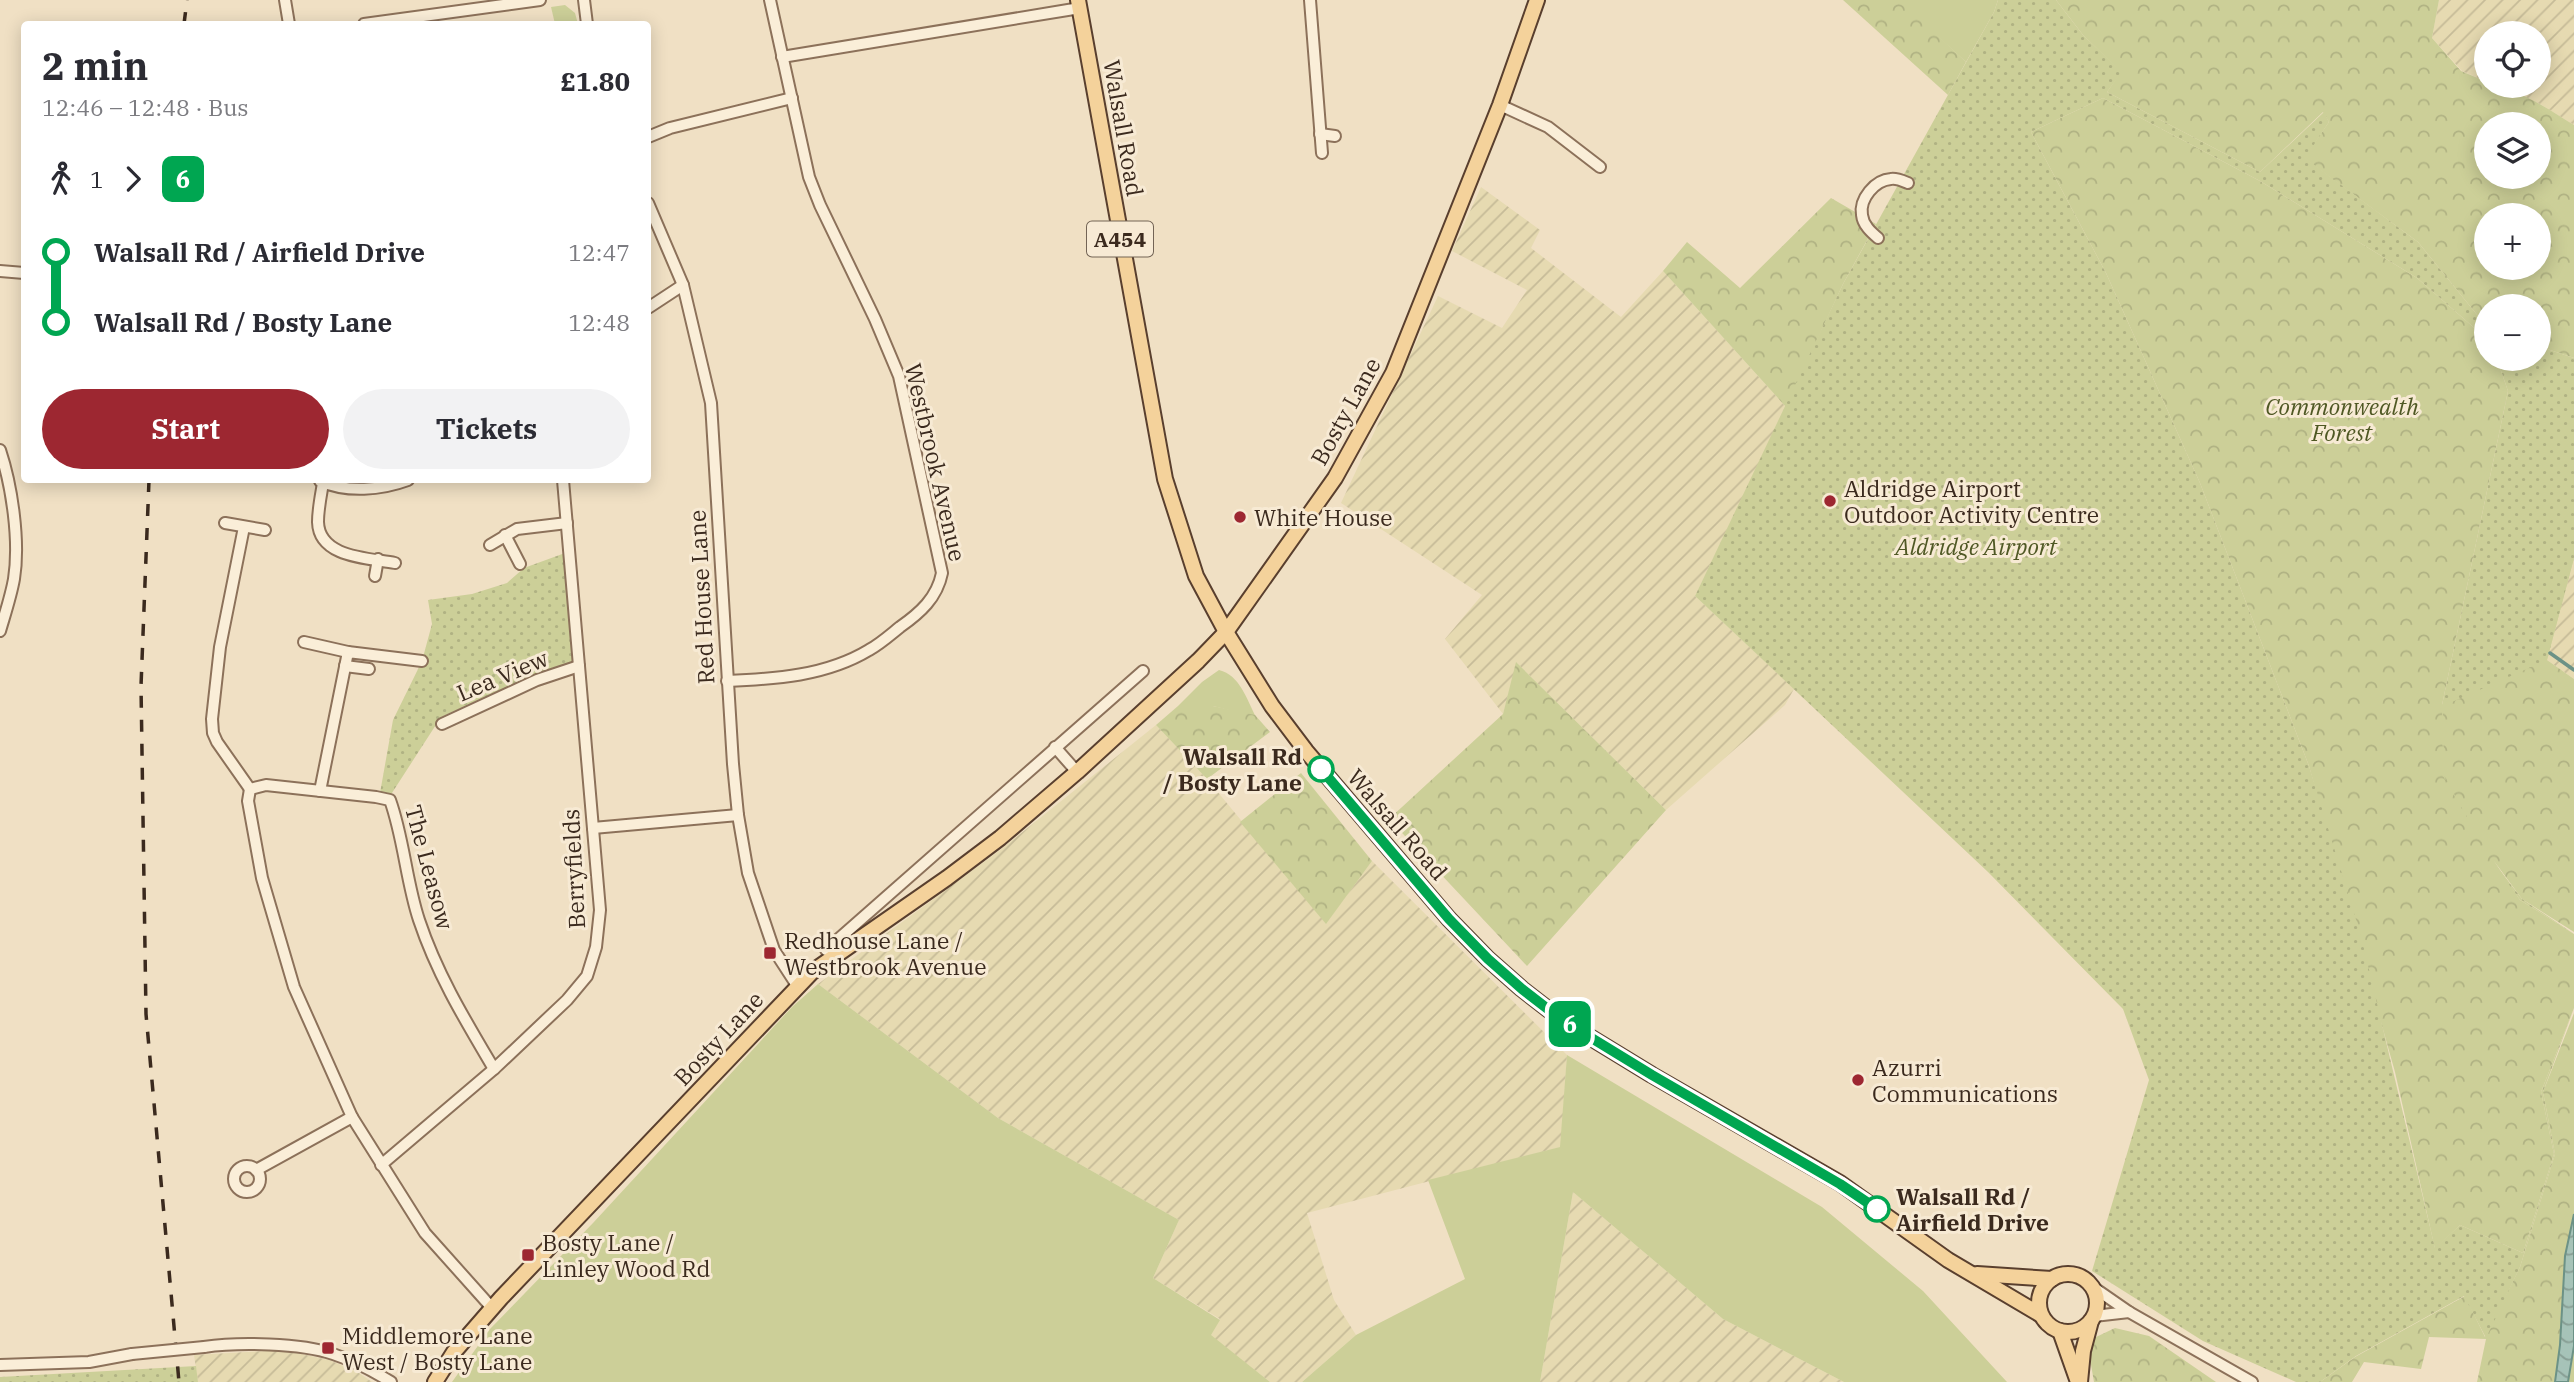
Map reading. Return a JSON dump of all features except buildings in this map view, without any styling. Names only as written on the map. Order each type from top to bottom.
[{"type":"main road","name":"Bosty Lane","points":[[435,1382],[454,1352],[492,1308],[812,972],[927,893],[1000,838],[1077,772],[1226,632],[1335,478],[1394,373],[1500,105],[1536,0]]},
{"type":"main road","name":"Walsall Road","points":[[1079,4],[1165,478],[1196,576],[1226,632],[1272,706],[1306,751],[1449,919],[1522,989],[1562,1020],[1840,1184],[1948,1260],[1976,1274],[2041,1315]]},
{"type":"main road","name":"Walsall Road","points":[[1976,1274],[2053,1279]]},
{"type":"main road","points":[[2079,1382],[2083,1351],[2093,1318],[2096,1298],[2090,1284],[2072,1275],[2053,1279],[2041,1293],[2041,1315],[2049,1325],[2060,1331],[2078,1330],[2093,1318]]},
{"type":"main road","points":[[2060,1331],[2079,1382]]},
{"type":"street","points":[[285,0],[288,21]]},
{"type":"street","points":[[441,0],[442,12]]},
{"type":"street","points":[[420,20],[442,12],[540,0]]},
{"type":"street","points":[[584,0],[587,21]]},
{"type":"street","name":"Westbrook Avenue","points":[[727,681],[774,679],[810,673],[837,665],[869,650],[910,620],[933,597],[942,573],[899,376],[809,177],[770,0]]},
{"type":"street","points":[[1310,0],[1322,153]]},
{"type":"street","points":[[782,57],[1079,4]]},
{"type":"street","points":[[651,135],[792,98]]},
{"type":"street","points":[[1500,105],[1548,127],[1600,167]]},
{"type":"street","points":[[1320,134],[1335,136]]},
{"type":"street","points":[[1878,238],[1868,229],[1862,216],[1862,202],[1876,185],[1892,178],[1908,183]]},
{"type":"street","name":"Red House Lane","points":[[651,210],[683,285],[711,403],[727,681],[738,815],[748,873],[774,950],[798,987]]},
{"type":"street","points":[[0,271],[21,273]]},
{"type":"street","points":[[651,306],[683,285]]},
{"type":"street","points":[[0,450],[9,478],[15,577],[0,631]]},
{"type":"street","points":[[320,483],[318,522],[325,542],[332,549],[345,553],[395,563]]},
{"type":"street","points":[[329,483],[355,489],[373,484],[400,483]]},
{"type":"street","name":"Berryfields","points":[[381,1165],[494,1069],[567,1000],[587,976],[596,947],[600,910],[563,483]]},
{"type":"street","points":[[225,523],[265,530]]},
{"type":"street","points":[[490,545],[505,535],[529,526],[567,523]]},
{"type":"street","points":[[244,527],[220,646],[212,719],[217,742],[250,789],[248,801],[262,878],[294,987],[352,1117],[381,1165],[425,1233],[492,1308]]},
{"type":"street","points":[[505,535],[520,564]]},
{"type":"street","points":[[375,576],[379,559]]},
{"type":"street","points":[[304,642],[348,652],[422,661]]},
{"type":"street","points":[[250,789],[266,785],[320,791],[348,652]]},
{"type":"street","points":[[345,666],[369,669]]},
{"type":"street","name":"Lea View","points":[[442,724],[537,680],[579,666]]},
{"type":"street","points":[[825,950],[1055,747],[1126,692],[1143,671]]},
{"type":"street","points":[[1055,747],[1077,772]]},
{"type":"street","name":"The Leasow","points":[[320,791],[390,800],[419,919],[446,987],[494,1069]]},
{"type":"street","points":[[593,828],[738,815]]},
{"type":"street","points":[[256,1170],[352,1117]]},
{"type":"street","points":[[2090,1284],[2129,1312],[2252,1382]]},
{"type":"street","points":[[2093,1318],[2129,1312]]},
{"type":"street","points":[[0,1365],[89,1362],[132,1354],[204,1347],[282,1346],[330,1353],[368,1367],[391,1382]]},
{"type":"shaded area","points":[[2439,0],[2574,0],[2574,125],[2526,98],[2551,98],[2551,21],[2474,21],[2474,76],[2462,71],[2432,38]]},
{"type":"shaded area","points":[[1481,187],[1540,230],[1531,248],[1621,317],[1663,271],[1786,407],[1695,596],[1794,689],[1785,705],[1666,810],[1517,663],[1503,714],[1445,639],[1482,595],[1341,503],[1438,296],[1502,328],[1527,290],[1452,251]]},
{"type":"shaded area","points":[[2574,558],[2574,679],[2547,660]]},
{"type":"shaded area","points":[[1156,725],[1207,779],[1326,923],[1372,861],[1567,1055],[1561,1147],[1307,1213],[1334,1300],[1356,1335],[1302,1382],[1270,1382],[1210,1335],[1220,1319],[1153,1278],[1179,1220],[998,1118],[818,984],[1000,850]]},
{"type":"shaded area","points":[[1573,1192],[1723,1319],[1844,1382],[1540,1382]]},
{"type":"shaded area","points":[[284,1350],[329,1360],[356,1371],[372,1382],[198,1382],[194,1355]]},
{"type":"green space","points":[[1843,0],[1900,0],[1966,62],[1948,95]]},
{"type":"green space","points":[[1898,0],[1998,0],[1966,62]]},
{"type":"green space","name":"Aldridge Airport","points":[[1998,0],[2056,0],[2083,35],[2122,72],[2107,92],[2260,172],[2324,112],[2329,122],[2305,158],[2418,242],[2474,311],[2474,328],[2417,278],[2260,181],[2103,98],[2031,132],[2106,273],[2200,483],[2309,766],[2361,936],[2435,1248],[2460,1225],[2523,1253],[2554,1154],[2541,1092],[2574,1008],[2543,1092],[2555,1154],[2520,1267],[2486,1338],[2464,1296],[2356,1356],[2320,1382],[2296,1382],[2203,1341],[2092,1271],[2149,1080],[2123,1009],[1988,872],[1695,596],[1843,284],[1994,12]]},
{"type":"green space","points":[[2056,0],[2439,0],[2432,38],[2461,71],[2474,76],[2474,98],[2527,98],[2574,125],[2574,358],[2551,350],[2551,294],[2474,294],[2474,311],[2418,242],[2304,158],[2329,122],[2323,112],[2260,172],[2107,92],[2121,72],[2083,35]]},
{"type":"green space","points":[[565,5],[575,13],[577,21],[554,21],[551,7]]},
{"type":"green space","name":"Commonwealth Forest","points":[[2103,98],[2260,181],[2417,278],[2474,328],[2474,371],[2501,371],[2508,391],[2442,705],[2574,558],[2547,660],[2574,679],[2574,932],[2522,899],[2494,861],[2520,900],[2574,934],[2574,1008],[2541,1092],[2554,1154],[2523,1253],[2460,1225],[2435,1249],[2395,1072],[2309,766],[2200,483],[2106,273],[2031,132]]},
{"type":"green space","points":[[1831,198],[1876,224],[1843,284],[1786,407],[1663,271],[1687,242],[1740,288]]},
{"type":"green space","points":[[2551,350],[2574,358],[2574,558],[2547,660],[2443,706],[2444,776],[2489,856],[2443,776],[2442,705],[2508,391],[2501,371],[2551,371]]},
{"type":"green space","points":[[565,553],[575,661],[535,674],[441,717],[390,796],[380,793],[393,720],[422,661],[432,624],[428,600],[472,594],[507,583],[524,568]]},
{"type":"green space","points":[[1516,662],[1666,810],[1527,966],[1389,819],[1503,714]]},
{"type":"green space","points":[[1219,670],[1238,683],[1256,717],[1213,706],[1178,706],[1202,682]]},
{"type":"green space","points":[[1178,706],[1213,706],[1255,715],[1270,732],[1207,779],[1156,725]]},
{"type":"green space","points":[[1301,773],[1372,861],[1326,924],[1240,822]]},
{"type":"green space","points":[[2489,856],[2522,899],[2574,934],[2520,900]]},
{"type":"green space","points":[[818,984],[998,1118],[1179,1220],[1153,1278],[1220,1320],[1211,1335],[1270,1382],[452,1382],[490,1329],[593,1223],[792,1007]]},
{"type":"green space","points":[[2574,1013],[2574,1382],[2477,1382],[2486,1339],[2429,1337],[2421,1369],[2364,1362],[2352,1382],[2320,1382],[2355,1357],[2465,1296],[2485,1337],[2520,1267],[2555,1154],[2543,1092]]},
{"type":"green space","points":[[1567,1055],[1822,1207],[1923,1291],[2007,1382],[1844,1382],[1723,1319],[1573,1192],[1540,1382],[1302,1382],[1356,1335],[1465,1279],[1428,1180],[1560,1147]]},
{"type":"green space","points":[[2115,1328],[2149,1336],[2216,1382],[2094,1382],[2090,1359],[2094,1338]]},
{"type":"green space","points":[[196,1366],[198,1382],[0,1382],[0,1377]]},
{"type":"water","points":[[2574,1214],[2574,1346],[2568,1382],[2555,1382],[2565,1256]]},
{"type":"waterway","points":[[2550,653],[2574,670]]},
{"type":"railway","points":[[184,21],[187,0]]},
{"type":"railway","points":[[149,483],[141,686],[146,1014],[179,1382]]},
{"type":"bus line","name":"6","points":[[1321,769],[1449,919],[1522,989],[1562,1020],[1840,1184],[1877,1209]]},
{"type":"place","name":"Aldridge Airport Outdoor Activity Centre","points":[[1830,501]]},
{"type":"place","name":"White House","points":[[1240,517]]},
{"type":"place","name":"Walsall Rd / Bosty Lane","points":[[1321,769]]},
{"type":"place","name":"Redhouse Lane / Westbrook Avenue","points":[[770,953]]},
{"type":"place","name":"Azurri Communications","points":[[1858,1080]]},
{"type":"place","name":"Walsall Rd / Airfield Drive","points":[[1877,1209]]},
{"type":"place","name":"Bosty Lane / Linley Wood Rd","points":[[528,1255]]},
{"type":"place","name":"Middlemore Lane West / Bosty Lane","points":[[328,1348]]}]
